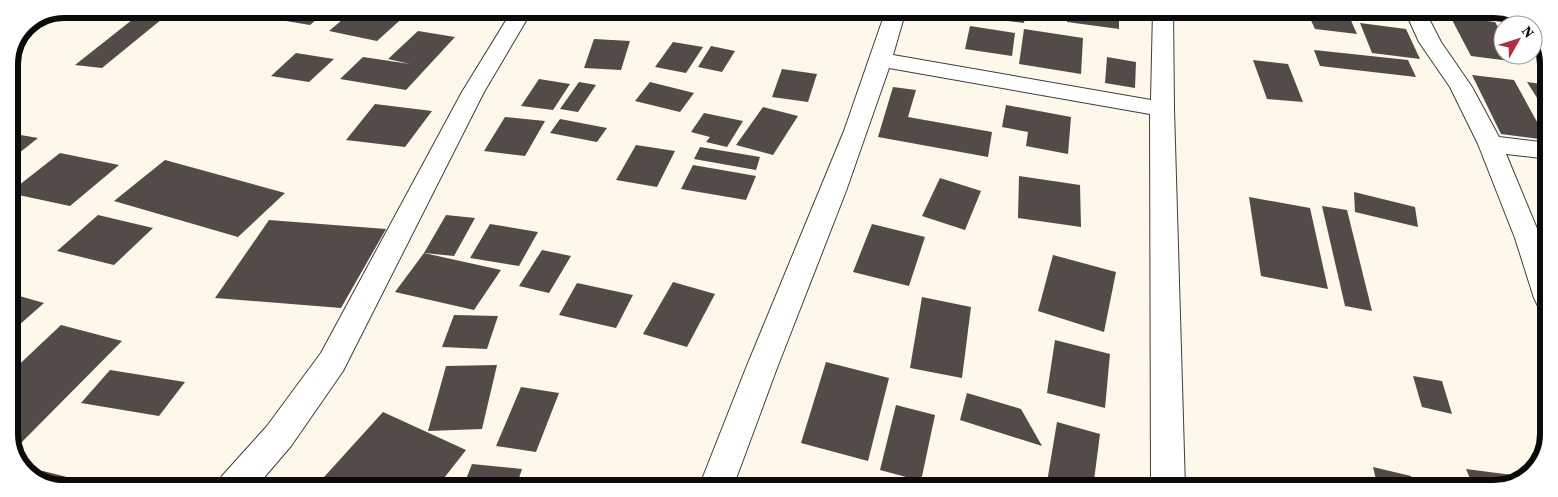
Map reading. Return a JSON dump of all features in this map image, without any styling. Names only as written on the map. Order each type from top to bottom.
[{"type":"street","points":[[239,480],[279,436],[332,362],[473,92],[518,18]]},
{"type":"street","points":[[718,480],[740,419],[826,210],[882,60],[894,18]]},
{"type":"street","points":[[1163,18],[1162,109],[1168,480]]},
{"type":"street","points":[[1418,18],[1430,42],[1461,87],[1490,144],[1529,238],[1540,273]]},
{"type":"street","points":[[882,60],[1162,109]]},
{"type":"street","points":[[1490,144],[1540,150]]},
{"type":"building","points":[[134,18],[162,19],[102,68],[75,65]]},
{"type":"building","points":[[268,18],[318,18],[310,25]]},
{"type":"building","points":[[344,18],[402,18],[377,41],[329,31]]},
{"type":"building","points":[[1008,18],[1025,18],[1024,23],[1007,21]]},
{"type":"building","points":[[1067,18],[1119,18],[1119,29],[1067,22]]},
{"type":"building","points":[[1310,18],[1350,18],[1357,34],[1315,29]]},
{"type":"building","points":[[1451,18],[1493,22],[1493,59],[1471,56]]},
{"type":"building","points":[[1360,23],[1406,29],[1420,59],[1372,53]]},
{"type":"building","points":[[970,26],[1015,33],[1012,56],[965,49]]},
{"type":"building","points":[[1024,29],[1083,38],[1081,74],[1019,64]]},
{"type":"building","points":[[418,31],[455,37],[406,90],[340,79],[363,57],[410,64],[388,59]]},
{"type":"building","points":[[594,39],[630,41],[621,70],[584,68]]},
{"type":"building","points":[[673,42],[703,47],[686,73],[655,67]]},
{"type":"building","points":[[711,46],[735,51],[722,72],[698,67]]},
{"type":"building","points":[[1314,50],[1408,60],[1416,77],[1320,66]]},
{"type":"building","points":[[296,53],[334,59],[309,82],[271,76]]},
{"type":"building","points":[[1107,57],[1136,62],[1135,88],[1105,83]]},
{"type":"building","points":[[1253,60],[1288,64],[1303,102],[1267,99]]},
{"type":"building","points":[[782,69],[817,74],[808,102],[772,97]]},
{"type":"building","points":[[1472,75],[1514,80],[1540,127],[1540,139],[1501,134]]},
{"type":"building","points":[[539,79],[570,84],[553,110],[521,106]]},
{"type":"building","points":[[579,82],[596,85],[578,112],[560,109]]},
{"type":"building","points":[[650,82],[694,93],[680,112],[635,101]]},
{"type":"building","points":[[1527,82],[1540,84],[1540,103]]},
{"type":"building","points":[[893,87],[916,90],[908,117],[992,132],[988,157],[878,137]]},
{"type":"building","points":[[375,104],[432,111],[405,147],[346,140]]},
{"type":"building","points":[[1006,105],[1071,117],[1068,154],[1026,146],[1028,132],[1002,127]]},
{"type":"building","points":[[763,107],[798,116],[773,155],[736,145]]},
{"type":"building","points":[[704,113],[743,121],[727,147],[706,142],[710,137],[691,132]]},
{"type":"building","points":[[505,117],[545,121],[525,156],[484,151]]},
{"type":"building","points":[[560,119],[607,128],[597,142],[550,133]]},
{"type":"building","points":[[18,135],[38,138],[18,154]]},
{"type":"building","points":[[636,145],[675,151],[657,187],[616,180]]},
{"type":"building","points":[[700,147],[760,157],[756,170],[694,159]]},
{"type":"building","points":[[60,153],[119,165],[70,206],[18,195],[18,186]]},
{"type":"building","points":[[165,160],[285,193],[238,237],[114,201]]},
{"type":"building","points":[[693,165],[756,176],[746,200],[681,189]]},
{"type":"building","points":[[1019,176],[1080,185],[1081,227],[1018,218]]},
{"type":"building","points":[[940,178],[981,191],[965,230],[922,216]]},
{"type":"building","points":[[1354,192],[1415,207],[1418,227],[1355,212]]},
{"type":"building","points":[[1249,197],[1310,208],[1328,289],[1261,276]]},
{"type":"building","points":[[1322,206],[1347,210],[1372,311],[1345,306]]},
{"type":"building","points":[[98,215],[153,228],[114,265],[57,251]]},
{"type":"building","points":[[446,215],[475,218],[454,256],[424,253]]},
{"type":"building","points":[[269,220],[386,229],[341,308],[215,298]]},
{"type":"building","points":[[490,224],[538,232],[519,266],[470,258]]},
{"type":"building","points":[[872,224],[925,237],[909,286],[853,272]]},
{"type":"building","points":[[542,250],[571,256],[549,293],[519,286]]},
{"type":"building","points":[[424,253],[501,270],[474,310],[395,292]]},
{"type":"building","points":[[1053,255],[1116,272],[1104,332],[1038,311]]},
{"type":"building","points":[[673,282],[715,294],[687,347],[643,334]]},
{"type":"building","points":[[577,283],[633,295],[616,328],[559,315]]},
{"type":"building","points":[[18,296],[44,303],[18,326]]},
{"type":"building","points":[[922,297],[971,307],[962,378],[910,368]]},
{"type":"building","points":[[454,315],[498,316],[487,349],[442,347]]},
{"type":"building","points":[[61,325],[122,341],[19,445],[18,366]]},
{"type":"building","points":[[1055,340],[1110,354],[1105,408],[1047,393]]},
{"type":"building","points":[[826,362],[889,378],[868,461],[801,443]]},
{"type":"building","points":[[497,365],[482,429],[428,431],[446,366]]},
{"type":"building","points":[[110,370],[185,382],[159,416],[81,403]]},
{"type":"building","points":[[1413,376],[1442,381],[1452,414],[1422,407]]},
{"type":"building","points":[[521,387],[559,393],[536,452],[496,446]]},
{"type":"building","points":[[967,393],[1021,409],[1042,446],[960,420]]},
{"type":"building","points":[[896,405],[935,415],[921,480],[880,470]]},
{"type":"building","points":[[383,412],[466,450],[442,480],[321,480]]},
{"type":"building","points":[[1057,422],[1100,434],[1094,480],[1047,480]]},
{"type":"building","points":[[472,464],[522,469],[518,480],[466,480]]},
{"type":"building","points":[[1373,467],[1411,476],[1412,480],[1376,480]]},
{"type":"building","points":[[1466,469],[1513,475],[1494,480],[1471,480]]},
{"type":"building","points":[[43,471],[79,480],[52,478],[41,473]]}]
